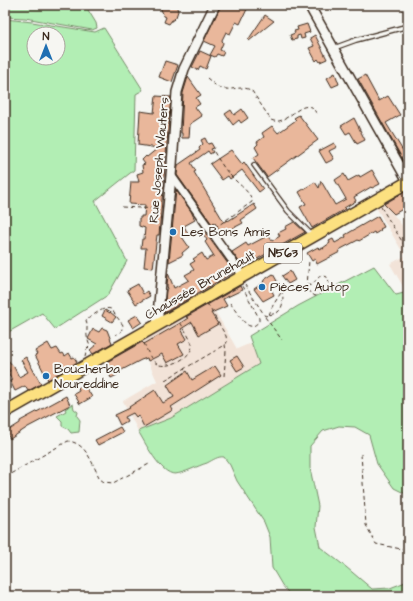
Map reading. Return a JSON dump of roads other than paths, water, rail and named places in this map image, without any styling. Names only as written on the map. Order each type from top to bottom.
[{"type":"main road","name":"Chaussée Brunehault","points":[[5,412],[408,181]]},
{"type":"street","name":"Rue Joseph Wauters","points":[[157,325],[177,92],[184,69],[215,5]]},
{"type":"street","points":[[309,5],[408,181]]},
{"type":"street","points":[[171,175],[210,230],[240,277]]},
{"type":"lane","points":[[334,48],[356,40],[408,26]]},
{"type":"lane","points":[[254,165],[288,211],[313,236]]},
{"type":"place","name":"Les Bons Amis","points":[[173,232]]},
{"type":"place","name":"Pièces Autop","points":[[262,287]]},
{"type":"place","name":"Boucherba Noureddine","points":[[46,376]]}]
